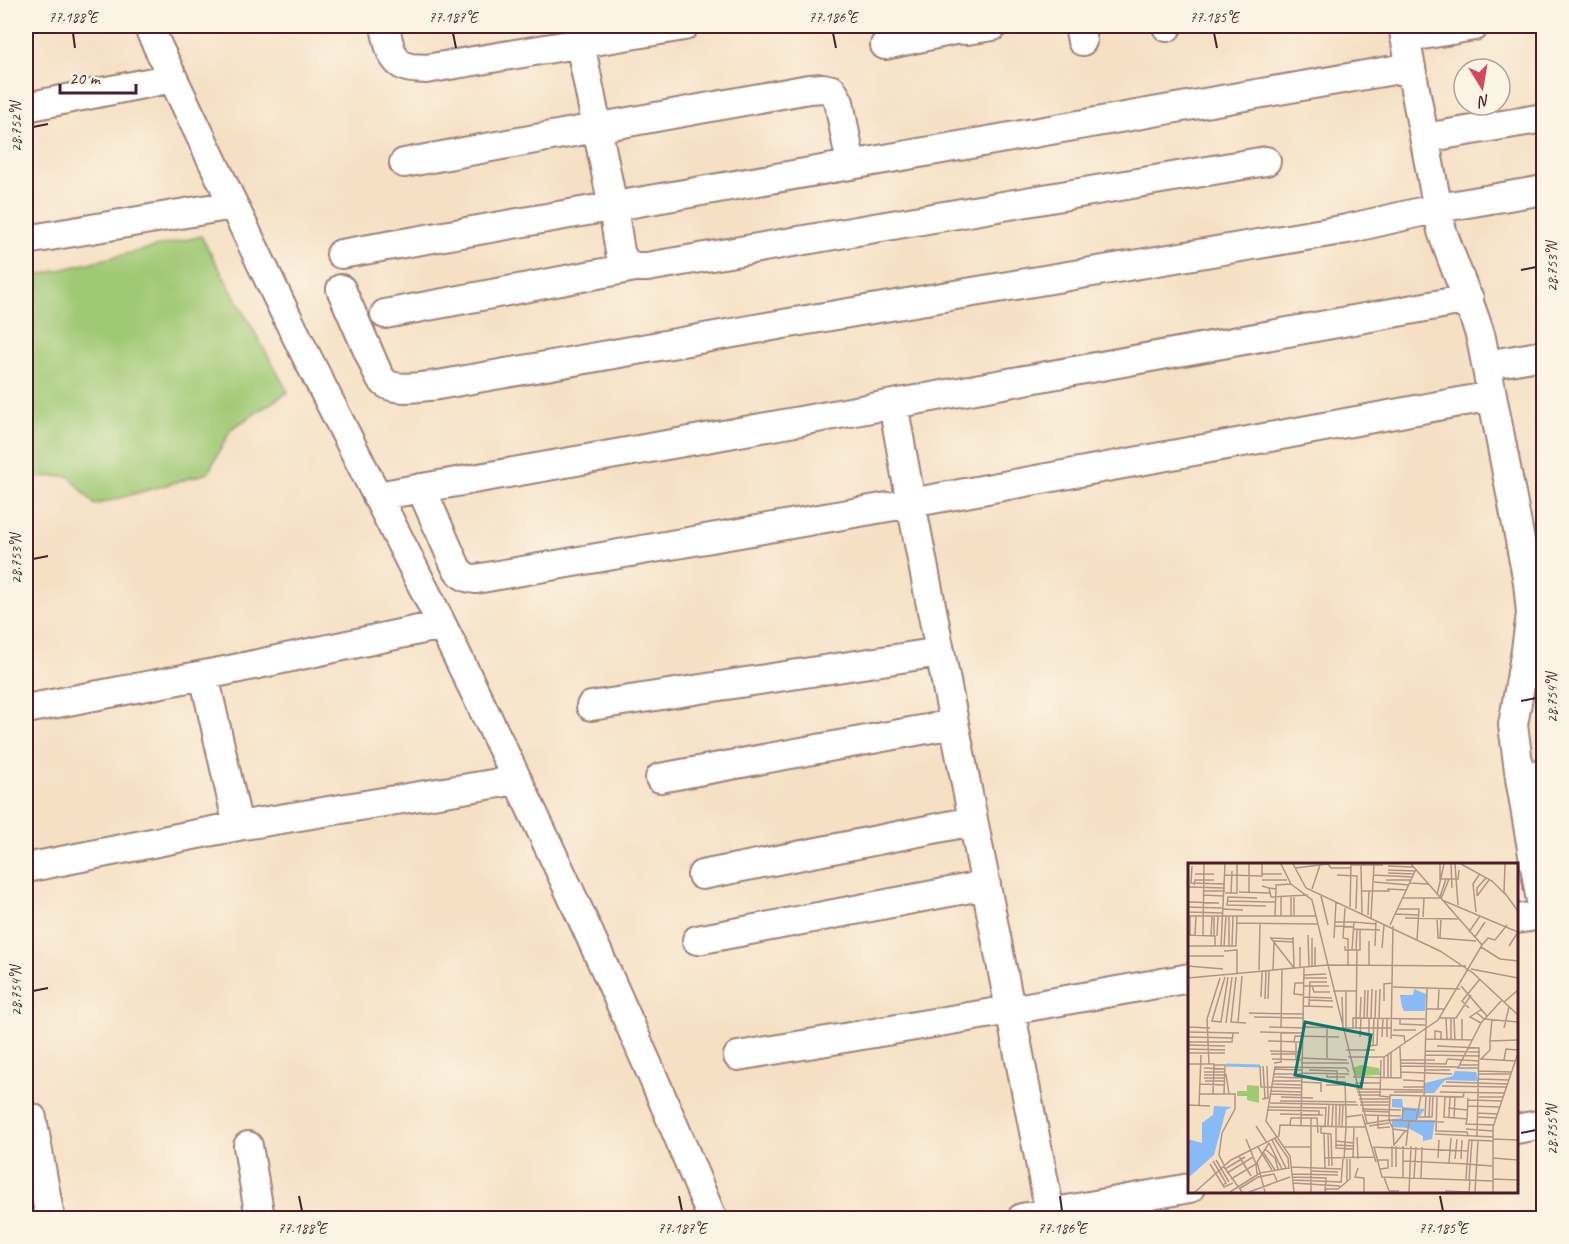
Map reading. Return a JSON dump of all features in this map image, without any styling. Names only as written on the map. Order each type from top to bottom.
[{"type":"street","points":[[148,26],[233,205],[401,492],[461,575],[468,578],[476,579],[911,503],[1492,396]]},
{"type":"street","points":[[385,26],[388,44],[396,61],[407,67],[426,69],[684,26]]},
{"type":"street","points":[[885,45],[959,27],[967,30],[993,26]]},
{"type":"street","points":[[1474,26],[1404,32],[1440,218],[1449,251],[1469,299],[1481,338],[1492,396],[1532,544],[1528,582],[1531,614],[1513,724],[1532,776],[1544,919]]},
{"type":"street","points":[[580,43],[620,252],[625,262],[635,267]]},
{"type":"street","points":[[341,254],[1411,67]]},
{"type":"street","points":[[26,107],[173,78]]},
{"type":"street","points":[[404,164],[823,88],[832,90],[839,102],[851,165]]},
{"type":"street","points":[[1425,138],[1544,118]]},
{"type":"street","points":[[385,314],[635,267],[659,265],[1266,161]]},
{"type":"street","points":[[341,289],[379,376],[386,384],[396,388],[410,388],[1347,229],[1440,218],[1544,190]]},
{"type":"street","points":[[26,240],[233,205]]},
{"type":"street","points":[[401,492],[1469,299]]},
{"type":"street","points":[[1486,364],[1544,355]]},
{"type":"street","points":[[893,404],[1050,1213]]},
{"type":"street","points":[[401,492],[442,625],[609,975],[712,1218]]},
{"type":"street","points":[[26,709],[204,675],[442,625]]},
{"type":"street","points":[[591,706],[940,652]]},
{"type":"street","points":[[204,675],[238,826]]},
{"type":"street","points":[[660,778],[954,724]]},
{"type":"street","points":[[26,868],[238,826],[517,780]]},
{"type":"street","points":[[702,875],[973,821]]},
{"type":"street","points":[[697,940],[986,885]]},
{"type":"street","points":[[1518,919],[1543,915]]},
{"type":"street","points":[[738,1056],[1188,978]]},
{"type":"street","points":[[32,1118],[50,1218]]},
{"type":"street","points":[[1518,1129],[1544,1124]]},
{"type":"street","points":[[248,1146],[260,1218]]},
{"type":"street","points":[[1022,1218],[1188,1188]]},
{"type":"green space","points":[[201,236],[288,392],[231,429],[208,473],[95,505],[69,476],[26,477],[26,278]]}]
